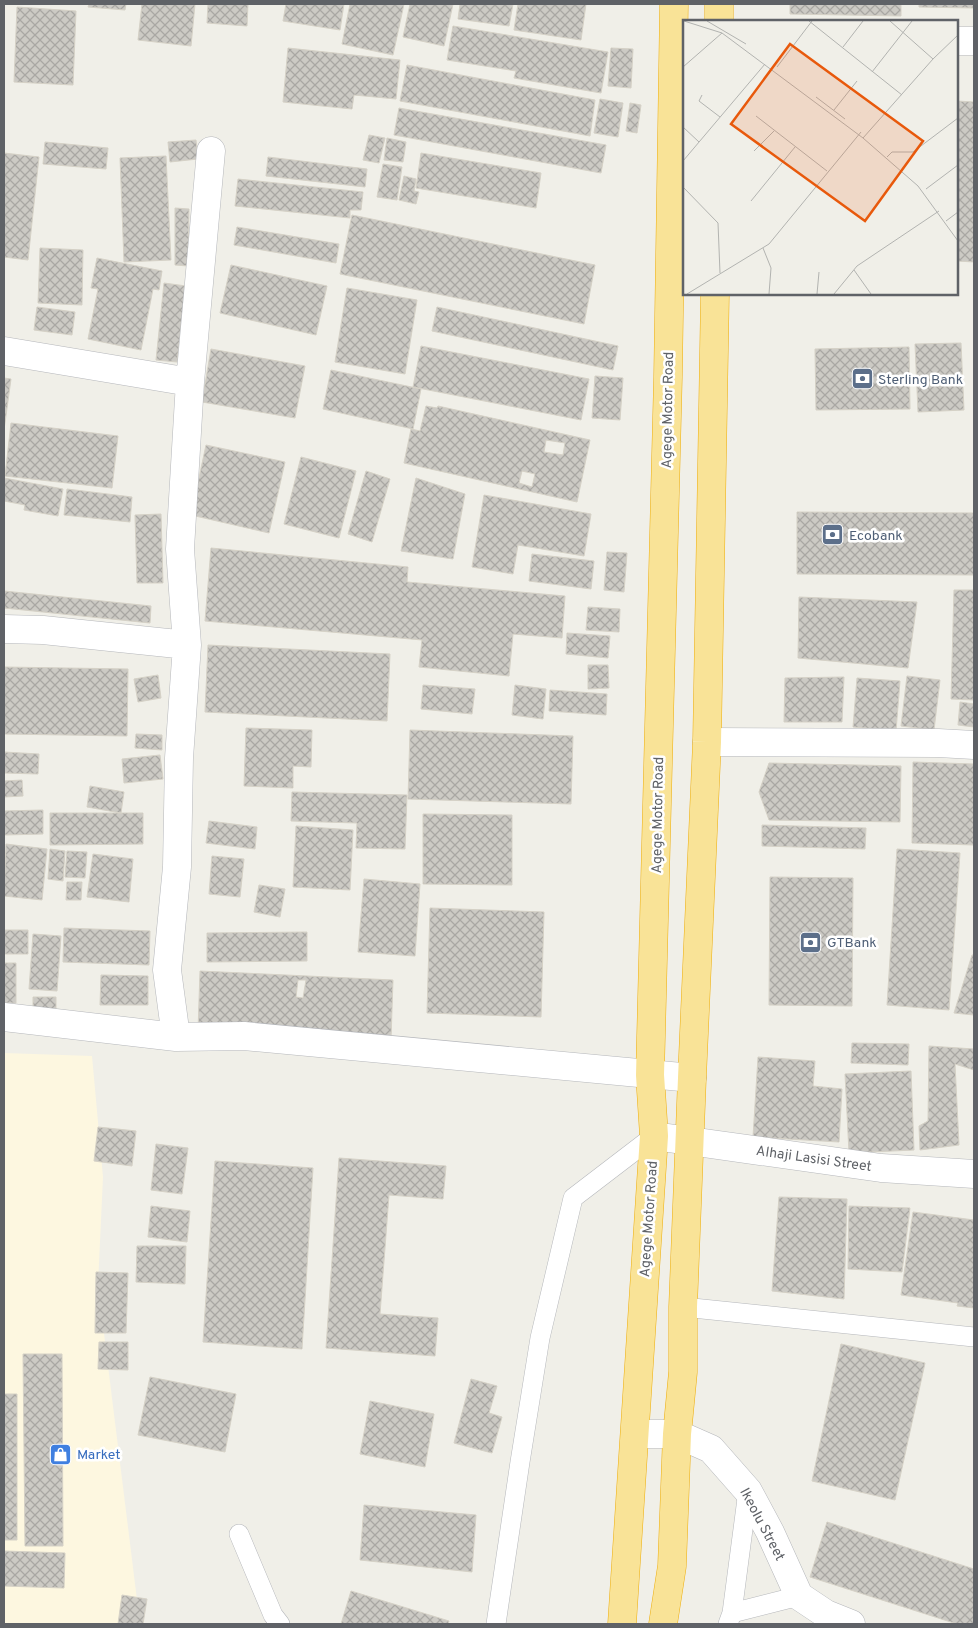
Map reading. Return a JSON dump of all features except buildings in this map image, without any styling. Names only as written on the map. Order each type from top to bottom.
[{"type":"highway","name":"Agege Motor Road","points":[[622,1624],[654,1136],[650,1076],[668,377],[674,4]]},
{"type":"highway","points":[[719,4],[719,20]]},
{"type":"highway","points":[[663,1624],[672,1566],[676,1434],[683,1372],[683,1307],[707,742],[715,295]]},
{"type":"street","points":[[958,41],[974,42]]},
{"type":"street","points":[[176,1037],[167,970],[177,867],[179,758],[187,645],[180,549],[190,382],[211,151]]},
{"type":"street","points":[[4,351],[190,382]]},
{"type":"street","points":[[4,629],[43,630],[187,645]]},
{"type":"street","points":[[707,742],[974,745]]},
{"type":"street","points":[[4,1017],[176,1037],[244,1036],[650,1076],[692,1078]]},
{"type":"street","name":"Alhaji Lasisi Street","points":[[654,1136],[881,1168],[974,1174]]},
{"type":"street","name":"Ikeolu Street","points":[[635,1434],[676,1434],[711,1449],[748,1491],[770,1532],[799,1596]]},
{"type":"street","points":[[799,1596],[826,1614],[851,1624]]},
{"type":"lane","points":[[496,1624],[540,1338],[573,1198],[654,1136]]},
{"type":"lane","points":[[683,1307],[974,1337]]},
{"type":"lane","points":[[748,1491],[730,1619],[799,1596]]},
{"type":"lane","points":[[239,1534],[273,1615],[280,1624]]},
{"type":"shaded area","name":"Market","points":[[4,1053],[92,1056],[103,1177],[98,1285],[140,1624],[4,1624]]},
{"type":"place","name":"Sterling Bank","points":[[862,379]]},
{"type":"place","name":"Ecobank","points":[[833,535]]},
{"type":"place","name":"GTBank","points":[[811,942]]},
{"type":"place","name":"Market","points":[[61,1454]]}]
